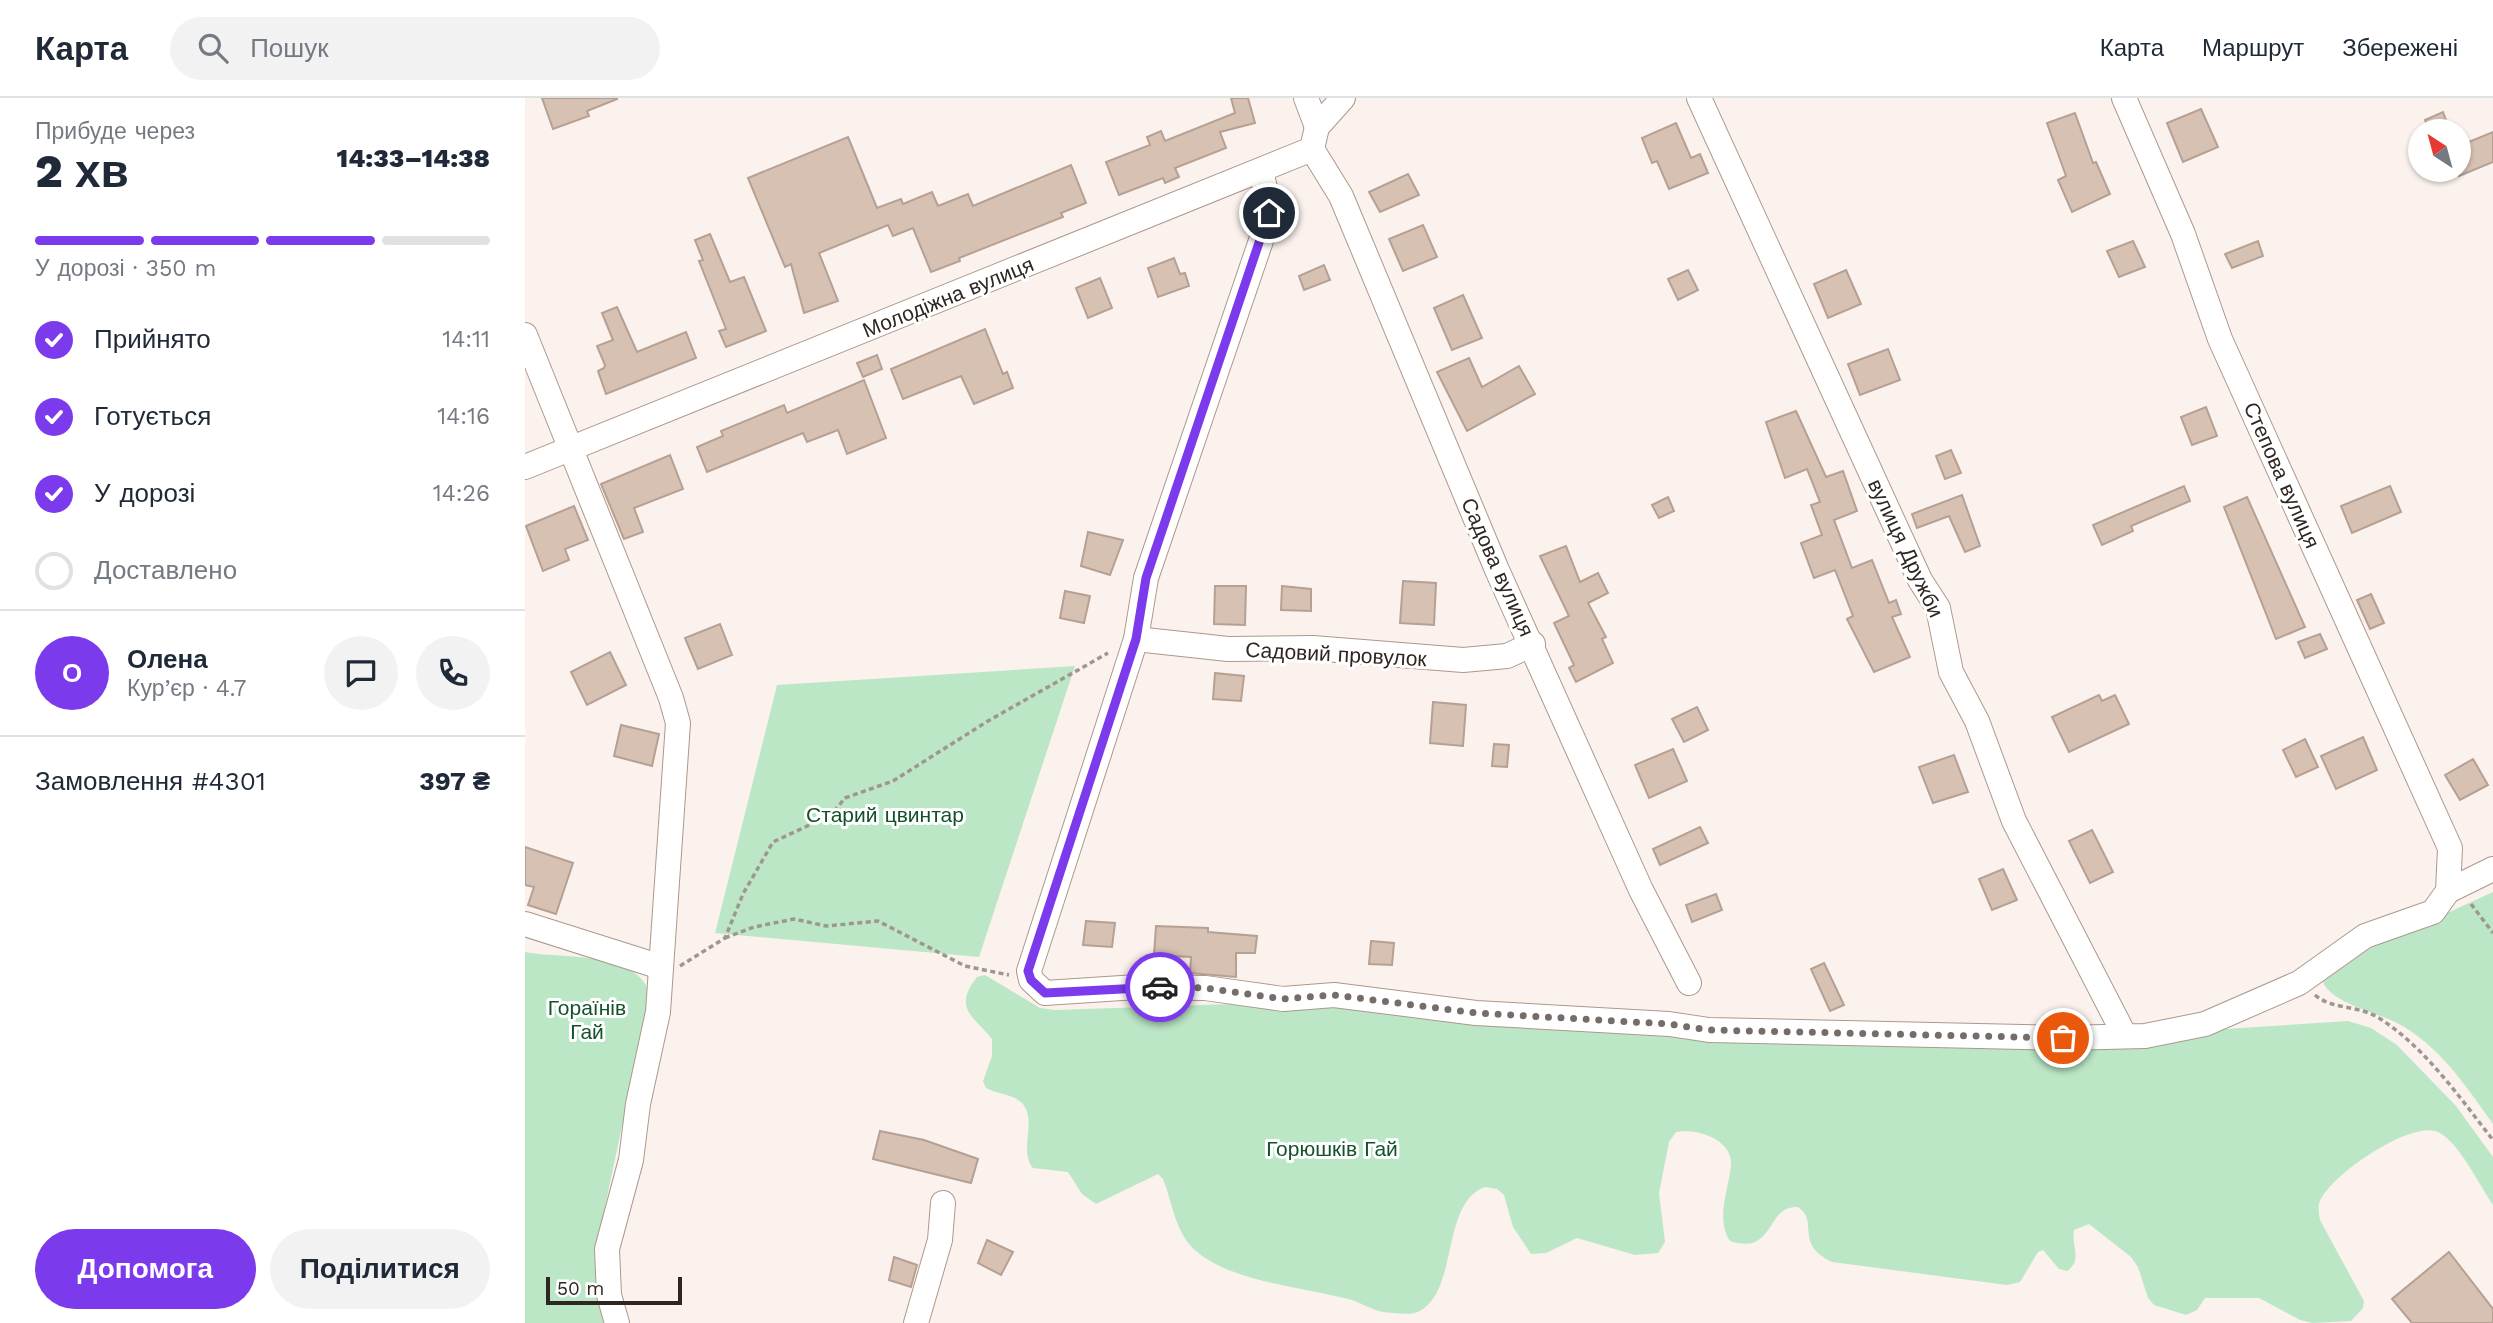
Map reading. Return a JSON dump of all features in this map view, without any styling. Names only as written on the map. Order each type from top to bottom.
[{"type":"street","name":"Садова вулиця","points":[[1306,98],[1315,138],[1497,570],[1533,644],[1641,890],[1689,983]]},
{"type":"street","name":"Молодіжна вулиця","points":[[525,467],[1261,171],[1315,138],[1343,98]]},
{"type":"street","name":"вулиця Дружби","points":[[1699,98],[1920,580],[1938,608],[1951,672],[1977,721],[2014,821],[2125,1036]]},
{"type":"street","name":"Степова вулиця","points":[[2124,98],[2183,234],[2220,339],[2451,848],[2448,891]]},
{"type":"street","points":[[1261,171],[1269,205],[1267,223],[1146,578],[1136,639],[1030,976],[1045,993],[1137,987],[1205,988],[1283,999],[1334,995],[1476,1013],[1669,1024],[1709,1030],[2145,1036],[2205,1024],[2299,983],[2365,936],[2433,912],[2448,891],[2493,869]]},
{"type":"street","points":[[525,335],[671,698],[678,723],[655,1035],[638,1104],[631,1160],[607,1250],[610,1295],[618,1323]]},
{"type":"street","name":"Садовий провулок","points":[[1136,639],[1228,649],[1313,648],[1463,660],[1507,656],[1533,644]]},
{"type":"street","points":[[525,924],[661,967]]},
{"type":"street","points":[[916,1323],[940,1240],[943,1203]]},
{"type":"path","points":[[725,938],[743,894],[773,842],[831,815],[845,798],[893,781],[988,721],[1136,639]]},
{"type":"path","points":[[2448,891],[2462,893],[2493,933]]},
{"type":"path","points":[[661,967],[683,966],[698,952],[754,927],[794,919],[826,926],[878,921],[965,967],[1030,976]]},
{"type":"path","points":[[2299,983],[2324,1003],[2355,1007],[2382,1020],[2429,1063],[2493,1140]]},
{"type":"green space","name":"Старий цвинтар","points":[[1075,666],[979,957],[715,933],[777,685]]},
{"type":"green space","points":[[2493,892],[2493,1124],[2451,1068],[2426,1043],[2397,1023],[2345,1002],[2335,996],[2323,982],[2327,968]]},
{"type":"green space","name":"Гораїнів Гай","points":[[525,952],[615,963],[631,970],[643,981],[650,995],[601,1225],[615,1323],[525,1323]]},
{"type":"green space","name":"Горюшків Гай","points":[[985,975],[1040,1008],[1055,1010],[1262,1003],[1549,1020],[2194,1031],[2348,1021],[2371,1028],[2397,1045],[2456,1106],[2493,1157],[2493,1205],[2461,1154],[2446,1137],[2426,1130],[2409,1134],[2371,1153],[2353,1166],[2325,1193],[2319,1204],[2320,1220],[2364,1301],[2363,1308],[2351,1321],[2313,1323],[2300,1320],[2259,1298],[2205,1298],[2197,1310],[2186,1315],[2154,1305],[2148,1298],[2138,1267],[2131,1257],[2089,1224],[2074,1230],[2075,1257],[2072,1267],[2067,1271],[2059,1269],[2043,1250],[2038,1252],[2020,1282],[2007,1285],[1832,1262],[1813,1247],[1807,1219],[1798,1207],[1787,1209],[1780,1214],[1755,1242],[1745,1244],[1730,1241],[1723,1214],[1730,1156],[1726,1148],[1712,1137],[1684,1131],[1676,1132],[1669,1142],[1659,1193],[1665,1242],[1658,1253],[1635,1255],[1577,1238],[1546,1253],[1531,1254],[1513,1227],[1504,1195],[1497,1189],[1485,1187],[1471,1196],[1462,1210],[1440,1284],[1432,1300],[1416,1313],[1383,1312],[1348,1299],[1248,1277],[1211,1261],[1196,1251],[1183,1236],[1163,1179],[1158,1174],[1096,1204],[1082,1194],[1068,1172],[1033,1168],[1027,1153],[1028,1118],[1022,1103],[986,1088],[983,1081],[992,1056],[992,1039],[968,1011],[966,997],[977,977]]},
{"type":"building","points":[[542,98],[617,99],[587,111],[589,116],[553,129]]},
{"type":"building","points":[[1231,98],[1248,98],[1255,123],[1220,132],[1226,148],[1175,168],[1179,177],[1165,183],[1163,178],[1119,195],[1106,162],[1150,145],[1147,137],[1161,131],[1165,141],[1235,113]]},
{"type":"building","points":[[2201,109],[2218,147],[2183,162],[2167,123]]},
{"type":"building","points":[[2443,112],[2446,119],[2427,119]]},
{"type":"building","points":[[2075,113],[2093,163],[2096,162],[2110,194],[2072,212],[2058,180],[2066,176],[2047,123]]},
{"type":"building","points":[[1676,123],[1691,158],[1700,154],[1708,173],[1669,189],[1657,161],[1652,163],[1642,138]]},
{"type":"building","points":[[2493,132],[2493,162],[2471,171],[2471,141]]},
{"type":"building","points":[[848,137],[877,208],[901,199],[903,204],[932,192],[938,206],[968,194],[973,206],[1071,165],[1086,203],[1061,213],[1063,217],[959,258],[960,261],[931,272],[913,228],[893,236],[888,225],[819,253],[838,301],[804,313],[791,264],[785,267],[748,178]]},
{"type":"building","points":[[1408,174],[1419,195],[1380,212],[1369,192]]},
{"type":"building","points":[[1423,225],[1437,257],[1403,271],[1389,239]]},
{"type":"building","points":[[710,234],[730,282],[744,277],[766,331],[726,347],[719,331],[726,329],[699,261],[703,260],[695,240]]},
{"type":"building","points":[[2133,241],[2145,267],[2119,277],[2107,251]]},
{"type":"building","points":[[2258,241],[2263,256],[2232,268],[2225,254]]},
{"type":"building","points":[[1174,258],[1180,274],[1185,273],[1189,286],[1158,297],[1148,268]]},
{"type":"building","points":[[1324,265],[1330,280],[1304,290],[1299,276]]},
{"type":"building","points":[[1688,270],[1698,290],[1678,300],[1668,279]]},
{"type":"building","points":[[1846,270],[1861,304],[1828,318],[1814,284]]},
{"type":"building","points":[[1100,278],[1112,308],[1088,318],[1076,288]]},
{"type":"building","points":[[1463,295],[1482,338],[1452,350],[1434,308]]},
{"type":"building","points":[[617,307],[637,352],[686,332],[696,358],[606,394],[598,371],[605,365],[597,346],[613,340],[602,313]]},
{"type":"building","points":[[985,329],[1003,374],[1007,372],[1013,388],[974,404],[961,376],[903,399],[891,369]]},
{"type":"building","points":[[1888,349],[1900,380],[1860,395],[1848,364]]},
{"type":"building","points":[[877,355],[882,369],[863,377],[857,363]]},
{"type":"building","points":[[1469,358],[1482,387],[1519,366],[1535,394],[1467,431],[1437,372]]},
{"type":"building","points":[[864,380],[886,438],[847,454],[838,430],[807,442],[803,433],[707,472],[697,447],[723,436],[721,431],[784,405],[787,413]]},
{"type":"building","points":[[2206,407],[2217,436],[2192,445],[2181,417]]},
{"type":"building","points":[[1796,411],[1826,477],[1843,471],[1857,511],[1834,520],[1852,568],[1872,560],[1889,603],[1896,600],[1901,614],[1892,617],[1910,657],[1874,672],[1847,619],[1853,616],[1835,570],[1814,578],[1801,543],[1822,535],[1811,505],[1820,502],[1807,469],[1785,478],[1766,422]]},
{"type":"building","points":[[1951,450],[1961,473],[1945,479],[1936,456]]},
{"type":"building","points":[[670,455],[683,489],[634,508],[643,532],[624,539],[601,484]]},
{"type":"building","points":[[2184,486],[2190,501],[2131,526],[2133,531],[2102,545],[2093,525]]},
{"type":"building","points":[[2390,486],[2401,512],[2352,533],[2341,506]]},
{"type":"building","points":[[1962,495],[1980,546],[1965,552],[1949,516],[1917,528],[1912,514]]},
{"type":"building","points":[[1668,497],[1674,511],[1659,518],[1652,505]]},
{"type":"building","points":[[2247,497],[2305,627],[2276,639],[2224,507]]},
{"type":"building","points":[[574,506],[588,540],[565,549],[569,560],[543,571],[526,526]]},
{"type":"building","points":[[1088,532],[1123,540],[1110,575],[1081,566]]},
{"type":"building","points":[[1566,546],[1580,582],[1598,573],[1608,593],[1588,603],[1606,637],[1602,639],[1613,663],[1576,682],[1569,668],[1574,665],[1554,623],[1569,616],[1540,556]]},
{"type":"building","points":[[1403,581],[1436,583],[1434,625],[1400,623]]},
{"type":"building","points":[[1215,586],[1246,586],[1245,625],[1214,624]]},
{"type":"building","points":[[1282,586],[1311,589],[1311,611],[1281,610]]},
{"type":"building","points":[[1065,591],[1090,596],[1084,623],[1060,618]]},
{"type":"building","points":[[2371,594],[2384,623],[2370,629],[2357,600]]},
{"type":"building","points":[[720,624],[732,655],[698,669],[685,638]]},
{"type":"building","points":[[2320,634],[2327,649],[2305,658],[2298,642]]},
{"type":"building","points":[[610,652],[626,685],[587,705],[571,672]]},
{"type":"building","points":[[1215,673],[1244,676],[1241,701],[1213,699]]},
{"type":"building","points":[[2099,695],[2102,701],[2115,695],[2129,724],[2069,752],[2052,717]]},
{"type":"building","points":[[1433,702],[1466,705],[1463,746],[1430,743]]},
{"type":"building","points":[[1697,707],[1708,730],[1684,742],[1672,719]]},
{"type":"building","points":[[621,725],[659,734],[652,766],[614,756]]},
{"type":"building","points":[[2363,737],[2377,770],[2336,789],[2321,756]]},
{"type":"building","points":[[2305,739],[2318,767],[2296,777],[2283,750]]},
{"type":"building","points":[[1494,744],[1509,745],[1507,767],[1492,766]]},
{"type":"building","points":[[1673,749],[1687,781],[1649,798],[1635,765]]},
{"type":"building","points":[[1954,755],[1968,792],[1933,803],[1919,767]]},
{"type":"building","points":[[2473,759],[2488,785],[2460,800],[2445,775]]},
{"type":"building","points":[[1700,827],[1708,843],[1660,865],[1653,849]]},
{"type":"building","points":[[2092,830],[2113,872],[2090,883],[2069,841]]},
{"type":"building","points":[[525,847],[573,863],[556,914],[528,905],[534,887],[525,885]]},
{"type":"building","points":[[2003,869],[2017,900],[1992,910],[1979,879]]},
{"type":"building","points":[[1716,894],[1722,910],[1692,922],[1686,905]]},
{"type":"building","points":[[1086,921],[1115,923],[1112,947],[1083,945]]},
{"type":"building","points":[[1156,926],[1208,928],[1208,932],[1257,936],[1255,953],[1236,953],[1236,977],[1190,973],[1191,957],[1154,955]]},
{"type":"building","points":[[1371,941],[1394,943],[1392,965],[1369,964]]},
{"type":"building","points":[[1824,963],[1844,1005],[1830,1011],[1811,969]]},
{"type":"building","points":[[880,1131],[924,1140],[978,1159],[971,1183],[873,1159]]},
{"type":"building","points":[[987,1240],[1013,1252],[1001,1275],[978,1263]]},
{"type":"building","points":[[2449,1252],[2493,1309],[2493,1323],[2412,1323],[2392,1299]]},
{"type":"building","points":[[894,1257],[917,1265],[911,1287],[889,1280]]},
{"type":"way so far","points":[[1160,987],[1205,988],[1283,999],[1319,999],[1334,995],[1361,1001],[1476,1013],[1669,1024],[1709,1030],[2063,1038]]},
{"type":"route","points":[[1160,987],[1045,993],[1031,980],[1028,971],[1136,639],[1146,578],[1269,213]]}]
